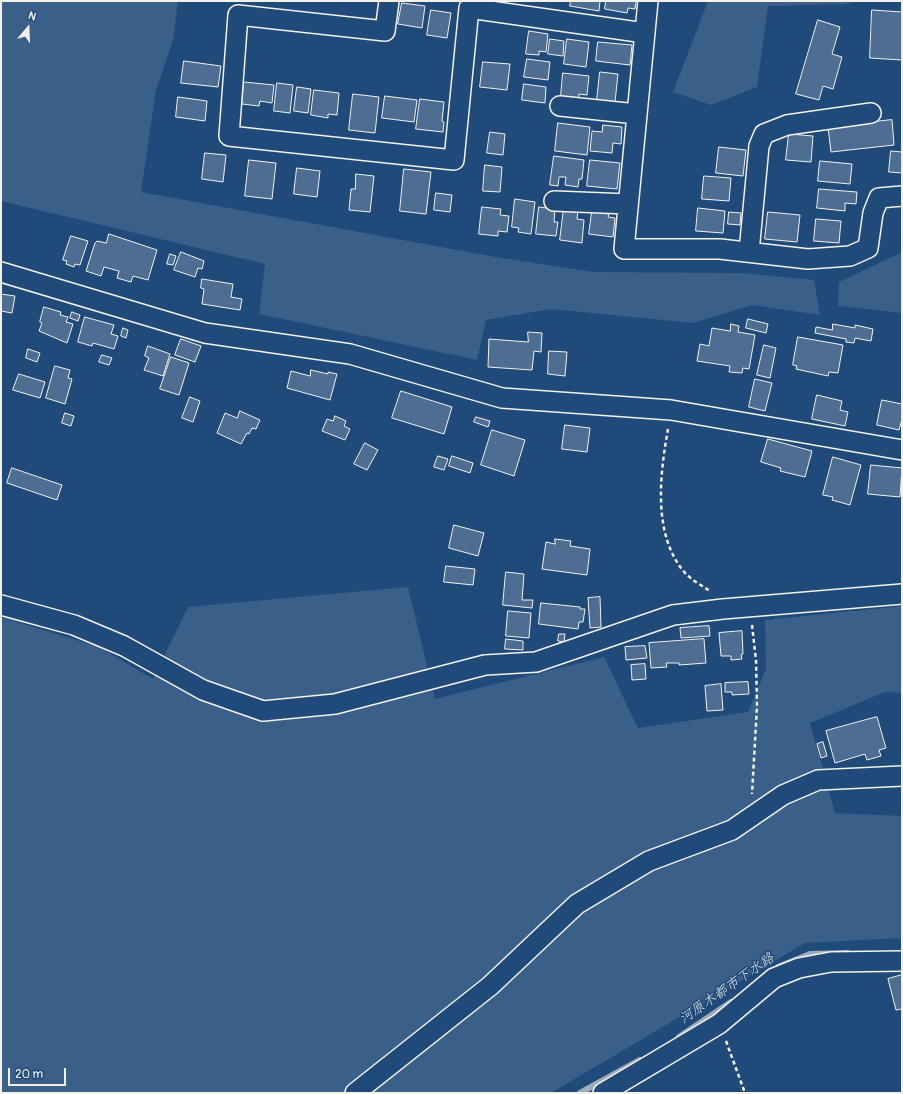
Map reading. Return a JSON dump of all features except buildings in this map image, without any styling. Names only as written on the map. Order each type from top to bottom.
[{"type":"street","points":[[389,1],[385,31],[238,16],[229,136],[454,160],[469,8],[645,33]]},
{"type":"street","points":[[648,1],[624,249],[720,249],[808,259],[850,256],[868,248],[873,213],[878,198],[902,196]]},
{"type":"street","points":[[560,106],[637,114]]},
{"type":"street","points":[[749,252],[759,146],[764,134],[788,125],[871,113]]},
{"type":"street","points":[[554,201],[628,204]]},
{"type":"street","points":[[1,272],[205,333],[350,354],[502,398],[672,410],[902,450]]},
{"type":"street","points":[[1,605],[74,625],[124,646],[203,690],[263,710],[335,704],[485,665],[536,662],[673,615],[750,606],[902,594]]},
{"type":"street","points":[[355,1093],[490,986],[577,904],[649,861],[732,830],[783,795],[818,780],[902,776]]},
{"type":"street","points":[[603,1093],[720,1024],[774,978],[799,968],[831,962],[902,961]]},
{"type":"path","points":[[672,410],[661,469],[660,497],[666,531],[673,553],[686,573],[719,598],[723,609]]},
{"type":"path","points":[[750,606],[756,660],[757,706],[752,772],[752,797],[755,814]]},
{"type":"path","points":[[720,1024],[745,1093]]},
{"type":"shaded area","points":[[1,1],[178,1],[173,40],[156,90],[141,192],[496,257],[593,272],[743,273],[814,280],[820,315],[752,305],[693,323],[551,309],[486,320],[477,360],[259,314],[265,264],[1,201]]},
{"type":"shaded area","points":[[708,1],[859,1],[846,4],[768,6],[757,87],[711,105],[673,92]]},
{"type":"shaded area","points":[[902,252],[902,313],[838,306],[839,282]]},
{"type":"shaded area","points":[[408,587],[435,699],[604,657],[638,728],[748,712],[766,669],[765,620],[902,606],[902,693],[885,692],[810,723],[835,813],[902,816],[902,938],[805,943],[551,1093],[1,1093],[1,617],[99,647],[153,679],[188,607]]},
{"type":"waterway","name":"河原木都市下水路","points":[[778,967],[810,954],[848,953]]},
{"type":"waterway","name":"河原木都市下水路","points":[[679,1037],[731,1002]]},
{"type":"waterway","name":"河原木都市下水路","points":[[580,1093],[640,1060]]}]
